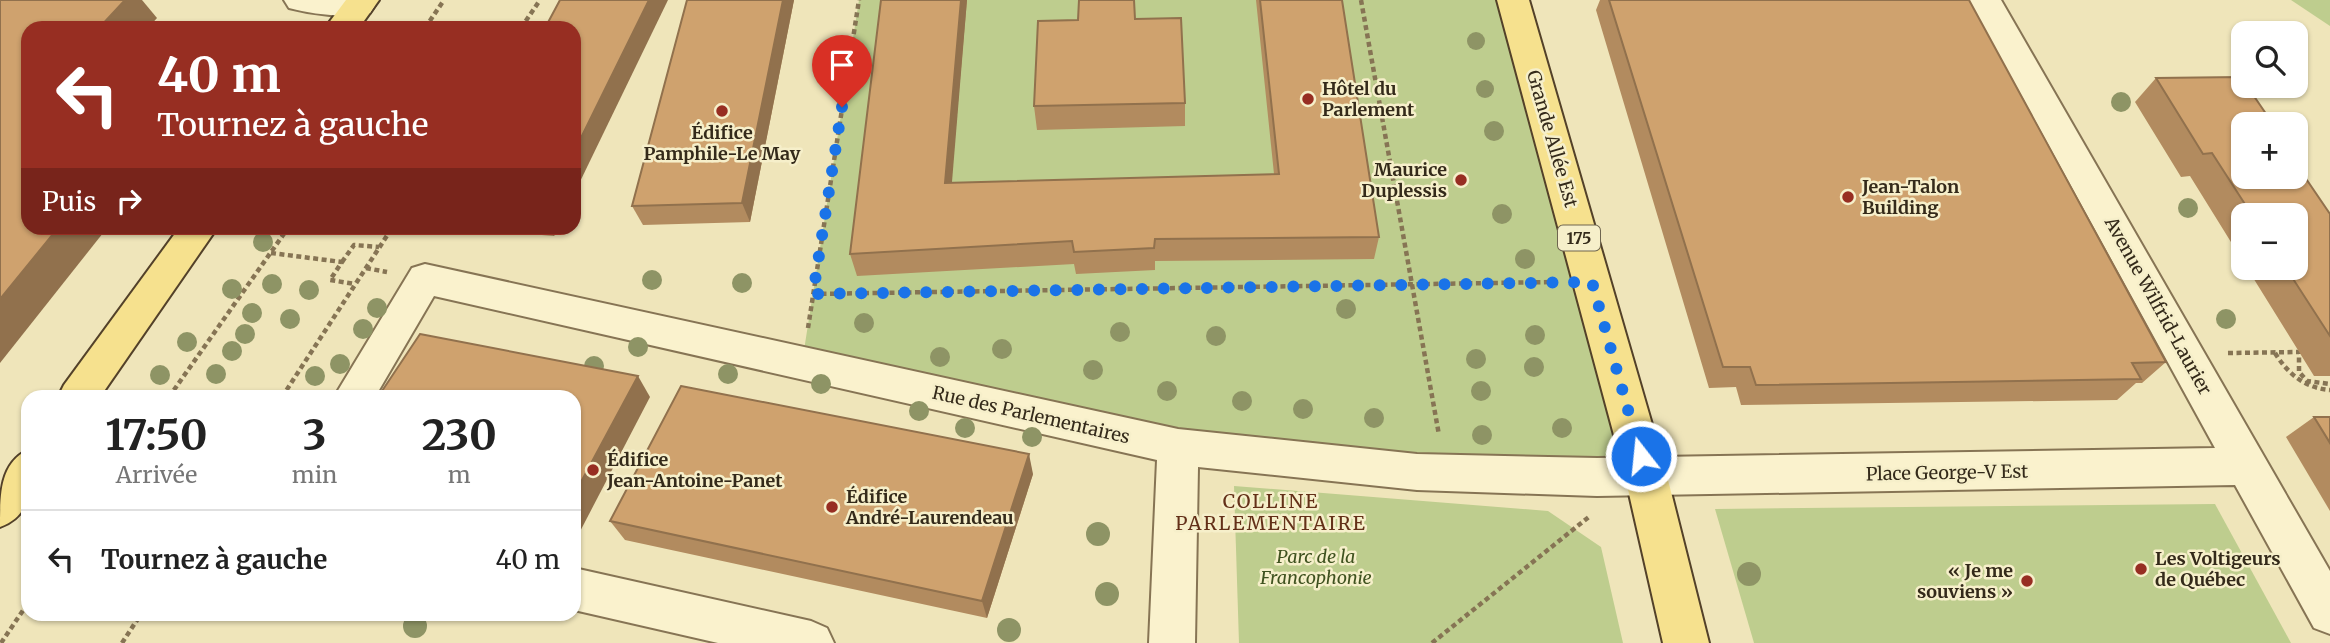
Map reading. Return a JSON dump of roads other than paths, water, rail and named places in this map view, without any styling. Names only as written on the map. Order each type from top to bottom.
[{"type":"main road","name":"Grande Allée Est","points":[[1513,0],[1646,476],[1686,643]]},
{"type":"main road","points":[[83,390],[194,235]]},
{"type":"main road","points":[[0,508],[21,478]]},
{"type":"street","points":[[300,0],[355,11]]},
{"type":"street","name":"Avenue Wilfrid-Laurier","points":[[1985,0],[2330,613]]},
{"type":"street","name":"Rue des Parlementaires","points":[[358,390],[425,279],[1178,447],[1417,472],[1646,476]]},
{"type":"street","points":[[1172,643],[1178,447]]},
{"type":"street","name":"Place George-V Est","points":[[1646,476],[1970,473],[2247,466]]},
{"type":"street","points":[[581,591],[811,643]]},
{"type":"place","name":"Hôtel du Parlement","points":[[1308,99]]},
{"type":"place","name":"Édifice Pamphile-Le May","points":[[722,111]]},
{"type":"place","name":"Maurice Duplessis","points":[[1461,180]]},
{"type":"place","name":"Jean-Talon Building","points":[[1848,197]]},
{"type":"place","name":"Édifice Jean-Antoine-Panet","points":[[593,470]]},
{"type":"place","name":"Édifice André-Laurendeau","points":[[832,507]]},
{"type":"place","name":"Les Voltigeurs de Québec","points":[[2141,569]]},
{"type":"place","name":"« Je me souviens »","points":[[2027,581]]},
{"type":"district","name":"COLLINE PARLEMENTAIRE","points":[[1271,512]]},
{"type":"park label","name":"Parc de la Francophonie","points":[[1316,567]]}]
